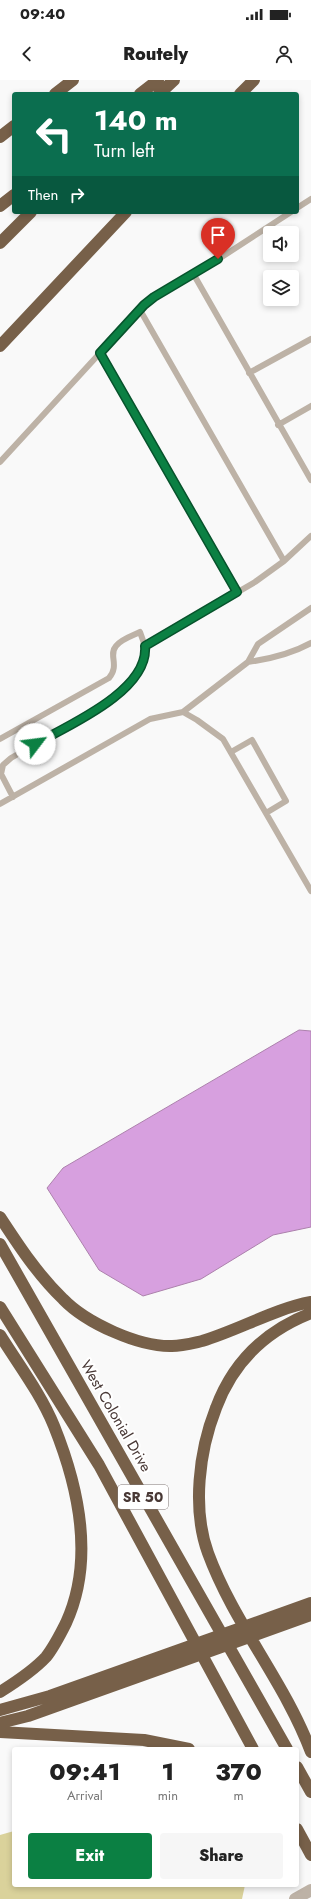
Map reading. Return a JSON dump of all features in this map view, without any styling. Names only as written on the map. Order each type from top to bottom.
[{"type":"highway","points":[[58,92],[73,80]]},
{"type":"highway","points":[[143,92],[158,80]]},
{"type":"highway","points":[[161,92],[174,80]]},
{"type":"highway","points":[[242,92],[254,80]]},
{"type":"highway","points":[[0,137],[12,128]]},
{"type":"highway","points":[[0,206],[12,197]]},
{"type":"highway","points":[[0,242],[28,214]]},
{"type":"highway","points":[[0,346],[124,214]]},
{"type":"highway","points":[[0,1217],[45,1280],[81,1315],[122,1335],[150,1344],[173,1346],[202,1341],[311,1302]]},
{"type":"highway","name":"West Colonial Drive","points":[[0,1244],[286,1747]]},
{"type":"highway","name":"SR 50","points":[[0,1307],[99,1465],[253,1747]]},
{"type":"highway","points":[[311,1313],[292,1320],[268,1335],[252,1350],[231,1376],[221,1393],[206,1438],[201,1466],[199,1495],[203,1531],[208,1553],[227,1594],[287,1701],[311,1752]]},
{"type":"highway","points":[[0,1335],[42,1403],[54,1426],[75,1491],[81,1526],[82,1555],[72,1609],[59,1638],[46,1657],[22,1678],[0,1692]]},
{"type":"highway","points":[[0,1710],[168,1659],[266,1625],[311,1603]]},
{"type":"highway","points":[[266,1625],[311,1616]]},
{"type":"highway","points":[[0,1723],[28,1716],[168,1659]]},
{"type":"highway","points":[[0,1732],[144,1740],[179,1747]]},
{"type":"highway","points":[[299,1771],[311,1792]]},
{"type":"highway","points":[[299,1833],[311,1854]]},
{"type":"highway","points":[[299,1846],[311,1861]]},
{"type":"street","points":[[295,1899],[311,1890]]},
{"type":"lane","points":[[299,207],[311,199]]},
{"type":"lane","points":[[0,462],[140,310],[158,294],[194,275],[288,214]]},
{"type":"lane","points":[[194,275],[278,425],[308,470],[311,480]]},
{"type":"lane","points":[[140,310],[284,562]]},
{"type":"lane","points":[[249,373],[311,338]]},
{"type":"lane","points":[[100,353],[237,592]]},
{"type":"lane","points":[[278,425],[311,406]]},
{"type":"lane","points":[[145,646],[237,592],[284,562],[311,536]]},
{"type":"lane","points":[[0,804],[150,720],[182,712],[248,662],[258,644],[311,608]]},
{"type":"lane","points":[[0,739],[109,678],[115,669],[113,654],[114,647],[119,642],[140,632],[145,646],[145,656],[131,683],[117,696],[6,761],[3,765],[1,774],[13,797]]},
{"type":"lane","points":[[248,662],[268,660],[297,651],[311,643]]},
{"type":"lane","points":[[182,712],[197,720],[223,739],[311,891]]},
{"type":"lane","points":[[231,752],[252,740],[286,801],[266,813]]},
{"type":"shaded area","points":[[299,1030],[311,1031],[311,1227],[273,1235],[201,1279],[143,1296],[99,1270],[47,1188],[63,1168]]},
{"type":"shaded area","points":[[12,1832],[12,1887],[245,1887],[242,1899],[0,1899],[0,1835]]},
{"type":"route","points":[[35,744],[108,702],[125,690],[137,674],[142,664],[145,656],[145,646],[237,592],[100,353],[144,305],[154,297],[194,275],[218,259]]}]
